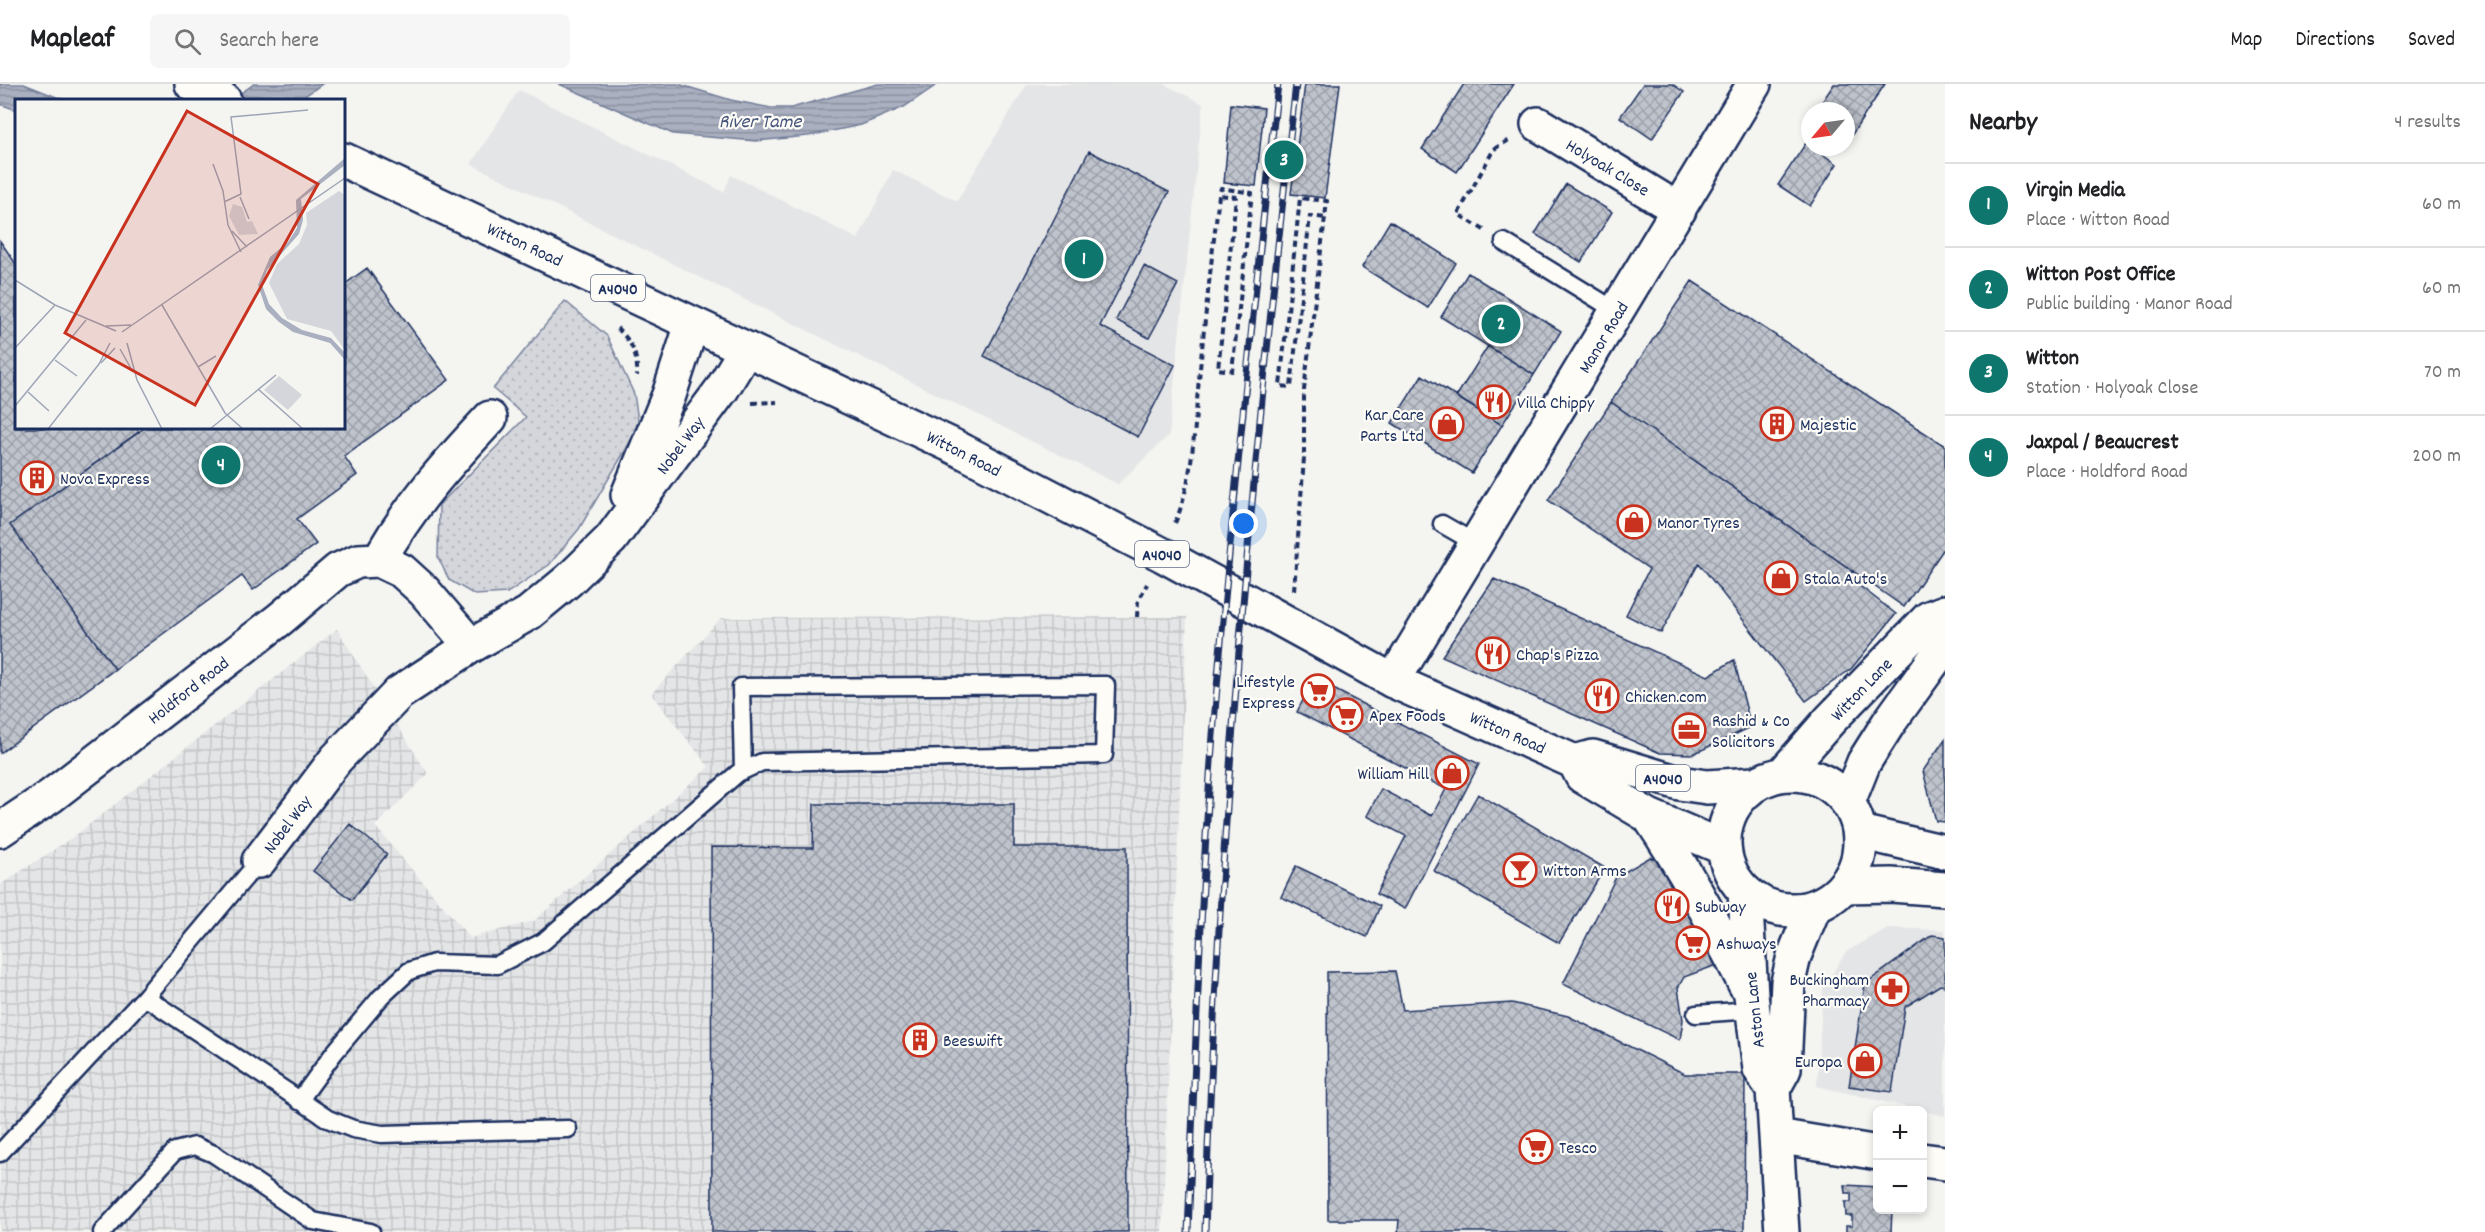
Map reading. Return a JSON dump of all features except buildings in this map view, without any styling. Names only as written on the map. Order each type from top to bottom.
[{"type":"main road","points":[[192,84],[222,99]]},
{"type":"main road","name":"Manor Road","points":[[1393,681],[1754,84]]},
{"type":"main road","name":"Holyoak Close","points":[[1538,124],[1679,210]]},
{"type":"main road","name":"Witton Road","points":[[345,160],[951,445],[1163,555],[1393,681],[1575,762],[1593,758],[1679,783],[1707,787],[1768,779]]},
{"type":"main road","name":"Nobel Way","points":[[611,539],[673,384],[692,324]]},
{"type":"main road","name":"Nobel Way","points":[[259,861],[336,759],[399,693],[471,646],[529,613],[569,580],[611,539],[722,389],[746,349]]},
{"type":"main road","points":[[471,646],[424,591],[402,571],[379,560],[397,528],[435,477],[490,418]]},
{"type":"main road","name":"Holdford Road","points":[[0,830],[51,796],[280,619],[338,570],[358,561],[379,560]]},
{"type":"main road","name":"Witton Lane","points":[[1768,779],[1830,720],[1929,618],[1945,612]]},
{"type":"main road","name":"Witton Lane","points":[[1848,802],[1864,762],[1888,724],[1945,645]]},
{"type":"main road","name":"Witton Road","points":[[1575,762],[1582,776],[1649,816],[1724,848]]},
{"type":"main road","points":[[1799,773],[1814,777],[1834,789],[1848,802],[1853,811],[1860,832],[1860,854],[1854,871],[1844,886],[1830,898],[1814,907],[1796,910],[1778,909],[1766,905],[1745,891],[1730,871],[1724,848],[1727,822],[1733,807],[1742,795],[1768,779],[1799,773]]},
{"type":"main road","points":[[1649,816],[1677,858],[1718,930],[1752,1002]]},
{"type":"main road","points":[[1860,832],[1945,852]]},
{"type":"main road","points":[[1844,886],[1891,885],[1945,890]]},
{"type":"main road","name":"Aston Lane","points":[[1745,891],[1752,1002],[1760,1069],[1773,1089],[1782,1232]]},
{"type":"main road","name":"Aston Lane","points":[[1773,1089],[1784,1069],[1788,982],[1794,956],[1814,907]]},
{"type":"main road","points":[[1777,1136],[1873,1152]]},
{"type":"main road","points":[[1927,1161],[1945,1163]]},
{"type":"lane","points":[[1504,242],[1618,312]]},
{"type":"lane","points":[[1442,524],[1477,544]]},
{"type":"lane","points":[[299,1101],[334,1053],[381,997],[409,971],[434,963],[497,965],[543,942],[743,771],[762,762],[1104,755],[1106,685],[741,687],[743,771]]},
{"type":"lane","name":"Nobel Way","points":[[0,1153],[146,997],[259,861]]},
{"type":"lane","points":[[146,997],[299,1101],[328,1119],[353,1129],[382,1134],[568,1129]]},
{"type":"lane","points":[[1696,1014],[1752,1002]]},
{"type":"lane","points":[[102,1232],[175,1151],[195,1146],[214,1154],[314,1221],[371,1232]]},
{"type":"path","points":[[1504,242],[1458,214],[1494,149],[1538,124]]},
{"type":"path","points":[[1137,618],[1138,601],[1163,555],[1184,502],[1189,473],[1219,195],[1221,188],[1252,193],[1232,371],[1218,369],[1236,197],[1219,195]]},
{"type":"path","points":[[1292,598],[1296,579],[1304,458],[1304,390],[1327,201],[1300,198],[1280,386],[1291,387],[1311,216],[1324,218]]},
{"type":"path","points":[[621,290],[610,321],[628,339],[638,359],[637,377],[673,384]]},
{"type":"path","points":[[722,389],[754,404],[789,400]]},
{"type":"shaded area","points":[[1027,84],[1164,84],[1203,104],[1169,435],[1118,484],[471,164],[519,90],[724,192],[731,175],[858,239],[893,170],[957,201]]},
{"type":"shaded area","points":[[565,301],[607,336],[634,394],[639,427],[579,529],[549,565],[507,593],[475,595],[449,580],[438,557],[439,505],[526,417],[493,389]]},
{"type":"shaded area","points":[[1187,617],[1162,1232],[0,1232],[0,885],[76,835],[337,629],[428,774],[375,826],[470,938],[534,921],[709,767],[651,694],[721,618]]},
{"type":"shaded area","points":[[1888,928],[1945,930],[1945,1116],[1927,1112],[1927,1106],[1902,1106],[1817,1086],[1823,989],[1846,952]]},
{"type":"water","points":[[0,84],[24,84],[62,99],[15,99],[15,110],[0,104]]},
{"type":"water","points":[[254,84],[322,84],[300,99],[232,99]]},
{"type":"water","name":"River Tame","points":[[559,84],[678,84],[731,100],[771,108],[791,108],[878,84],[938,84],[904,107],[861,125],[808,136],[756,141],[673,134]]},
{"type":"railway","points":[[1188,1232],[1208,797],[1243,409],[1278,84]]},
{"type":"railway","points":[[1205,1232],[1218,944],[1238,657],[1265,371],[1296,84]]},
{"type":"place","name":"Witton","points":[[1284,160]]},
{"type":"place","name":"Virgin Media","points":[[1084,259]]},
{"type":"place","name":"Witton Post Office","points":[[1501,324]]},
{"type":"place","name":"Villa Chippy","points":[[1494,402]]},
{"type":"place","name":"Kar Care Parts Ltd","points":[[1447,424]]},
{"type":"place","name":"Majestic","points":[[1777,424]]},
{"type":"place","name":"Jaxpal / Beaucrest","points":[[221,465]]},
{"type":"place","name":"Nova Express","points":[[37,478]]},
{"type":"place","name":"Manor Tyres","points":[[1634,522]]},
{"type":"place","name":"Stala Auto's","points":[[1781,578]]},
{"type":"place","name":"Chap's Pizza","points":[[1493,654]]},
{"type":"place","name":"Lifestyle Express","points":[[1318,691]]},
{"type":"place","name":"Chicken.com","points":[[1602,696]]},
{"type":"place","name":"Apex Foods","points":[[1346,715]]},
{"type":"place","name":"Rashid & Co Solicitors","points":[[1689,730]]},
{"type":"place","name":"William Hill","points":[[1452,773]]},
{"type":"place","name":"Witton Arms","points":[[1520,870]]},
{"type":"place","name":"Subway","points":[[1672,906]]},
{"type":"place","name":"Ashways","points":[[1693,943]]},
{"type":"place","name":"Buckingham Pharmacy","points":[[1892,989]]},
{"type":"place","name":"Beeswift","points":[[920,1040]]},
{"type":"place","name":"Europa","points":[[1865,1061]]},
{"type":"place","name":"Tesco","points":[[1536,1147]]}]
